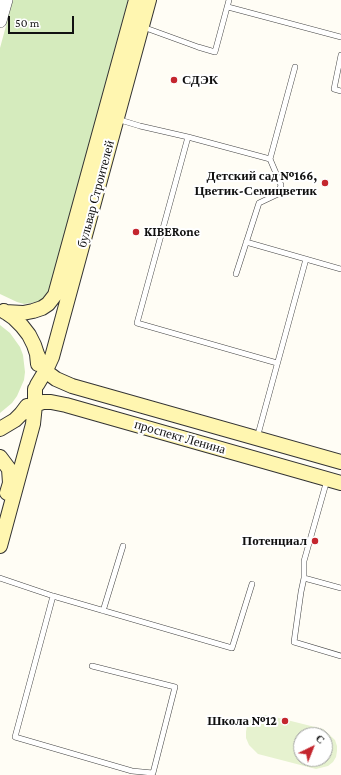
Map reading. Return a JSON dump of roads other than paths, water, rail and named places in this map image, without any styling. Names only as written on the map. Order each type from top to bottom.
[{"type":"main road","name":"бульвар Строителей","points":[[36,387],[52,357],[117,119],[136,24],[136,0]]},
{"type":"main road","name":"бульвар Строителей","points":[[2,310],[23,313],[33,311],[48,304],[55,295],[136,24],[149,0]]},
{"type":"main road","points":[[0,546],[33,424],[36,405],[38,370],[37,354],[29,335],[14,318],[2,310]]},
{"type":"main road","name":"проспект Ленина","points":[[37,354],[46,370],[56,379],[72,386],[341,462]]},
{"type":"main road","points":[[0,429],[15,420],[28,406],[36,387]]},
{"type":"main road","name":"проспект Ленина","points":[[21,414],[43,402],[66,405],[334,481]]},
{"type":"main road","points":[[0,457],[9,468],[10,483],[0,519]]},
{"type":"street","points":[[0,21],[6,0]]},
{"type":"lane","points":[[136,24],[215,52],[229,0]]},
{"type":"lane","points":[[228,7],[341,37]]},
{"type":"lane","points":[[341,55],[334,89],[341,91]]},
{"type":"lane","points":[[236,274],[259,203],[278,194],[281,185],[270,159],[295,67]]},
{"type":"lane","points":[[117,119],[270,159]]},
{"type":"lane","points":[[188,137],[137,323],[277,363]]},
{"type":"lane","points":[[246,242],[341,269]]},
{"type":"lane","points":[[256,439],[306,259]]},
{"type":"lane","points":[[334,481],[304,561],[304,578],[294,642],[341,656]]},
{"type":"lane","points":[[103,611],[123,546]]},
{"type":"lane","points":[[0,578],[53,596],[232,648],[252,584]]},
{"type":"lane","points":[[304,578],[341,588]]},
{"type":"lane","points":[[53,596],[15,737],[132,771],[153,774],[175,687],[92,666]]},
{"type":"place","name":"СДЭК","points":[[174,80]]},
{"type":"place","name":"Детский сад №166, Цветик-Семицветик","points":[[325,183]]},
{"type":"place","name":"KIBERone","points":[[136,232]]},
{"type":"place","name":"Потенциал","points":[[315,541]]},
{"type":"place","name":"Школа №12","points":[[285,721]]}]
